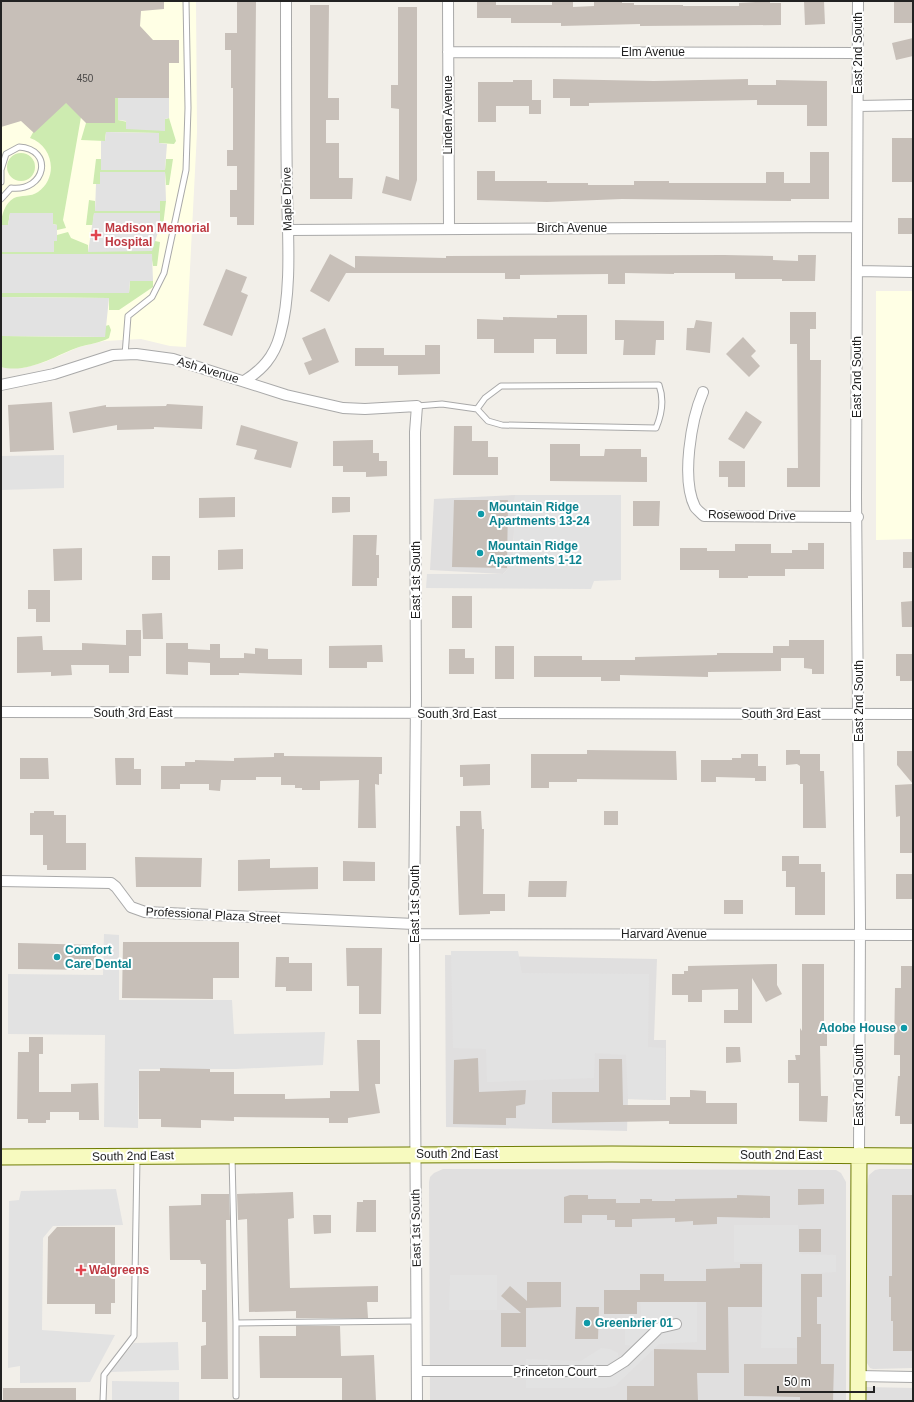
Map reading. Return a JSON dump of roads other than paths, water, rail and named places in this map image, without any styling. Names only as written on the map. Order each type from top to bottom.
[{"type":"main road","name":"South 2nd East","points":[[1,1157],[415,1154],[913,1156]]},
{"type":"main road","name":"East 2nd South","points":[[858,1401],[859,1156]]},
{"type":"street","name":"Maple Drive","points":[[244,381],[257,373],[267,363],[280,335],[285,310],[288,230],[286,1]]},
{"type":"street","name":"Linden Avenue","points":[[448,1],[449,229]]},
{"type":"street","name":"East 2nd South","points":[[858,1],[856,227],[860,935],[859,1156]]},
{"type":"street","name":"Elm Avenue","points":[[448,52],[858,52]]},
{"type":"street","points":[[858,106],[913,105]]},
{"type":"street","name":"Birch Avenue","points":[[288,230],[856,227]]},
{"type":"street","points":[[857,271],[913,272]]},
{"type":"street","name":"Ash Avenue","points":[[1,385],[54,374],[113,355],[153,355],[173,359],[286,395],[343,408],[365,409],[417,406]]},
{"type":"street","name":"Rosewood Drive","points":[[703,392],[695,416],[689,447],[690,490],[695,508],[704,516],[858,517]]},
{"type":"street","name":"East 1st South","points":[[417,406],[415,432],[416,714],[414,929],[417,1401]]},
{"type":"street","name":"South 3rd East","points":[[1,712],[913,714]]},
{"type":"street","name":"Professional Plaza Street","points":[[1,882],[111,883],[116,887],[131,907],[145,912],[414,929]]},
{"type":"street","name":"Harvard Avenue","points":[[414,929],[913,935]]},
{"type":"street","name":"Princeton Court","points":[[417,1370],[610,1371],[625,1362],[659,1328],[676,1324]]},
{"type":"street","points":[[858,1376],[913,1377]]},
{"type":"lane","points":[[125,355],[128,316],[152,297],[164,273],[186,170],[188,108],[186,1]]},
{"type":"lane","points":[[1,182],[1,171],[6,154],[19,147],[33,150],[39,156],[42,163],[41,171],[34,184],[23,188],[11,188],[1,199]]},
{"type":"lane","points":[[417,406],[442,404],[477,409],[488,421],[502,425],[656,428],[662,415],[661,391],[659,385],[501,386],[485,398],[477,409]]},
{"type":"lane","points":[[232,1155],[236,1396]]},
{"type":"lane","points":[[103,1401],[104,1375],[134,1336],[137,1156]]},
{"type":"lane","points":[[236,1324],[417,1322]]},
{"type":"place","name":"Madison Memorial Hospital","points":[[96,235]]},
{"type":"place","name":"Mountain Ridge Apartments 13-24","points":[[481,514]]},
{"type":"place","name":"Mountain Ridge Apartments 1-12","points":[[480,553]]},
{"type":"place","name":"Comfort Care Dental","points":[[57,957]]},
{"type":"place","name":"Adobe House","points":[[904,1028]]},
{"type":"place","name":"Walgreens","points":[[81,1270]]},
{"type":"place","name":"Greenbrier 01","points":[[587,1323]]}]
